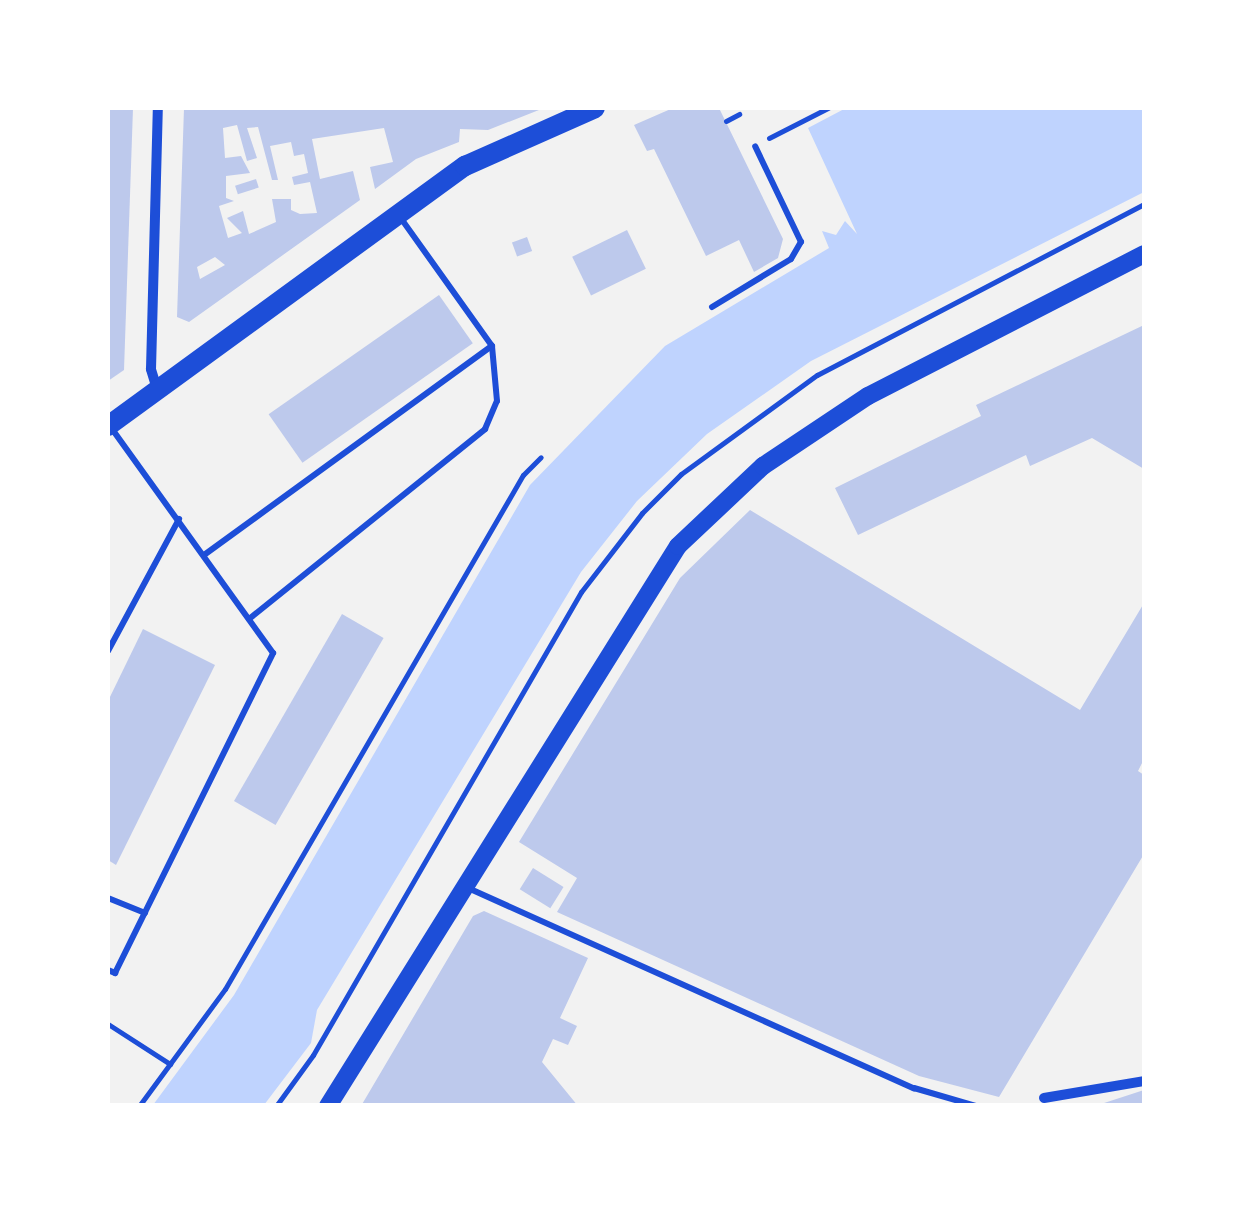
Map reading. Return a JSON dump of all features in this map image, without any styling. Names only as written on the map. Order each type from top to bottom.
[{"type":"main road","points":[[108,426],[400,217],[464,166],[593,108]]},
{"type":"street","points":[[158,108],[151,369],[158,390]]},
{"type":"street","points":[[328,1106],[636,602],[692,533],[764,466],[868,396],[1144,254]]},
{"type":"street","points":[[1044,1098],[1144,1081]]},
{"type":"lane","points":[[712,307],[791,258],[801,242],[754,146]]},
{"type":"lane","points":[[249,619],[485,429],[497,401],[492,346],[400,217]]},
{"type":"lane","points":[[204,555],[492,346]]},
{"type":"lane","points":[[108,426],[273,653],[115,974],[108,970]]},
{"type":"lane","points":[[108,652],[179,519]]},
{"type":"lane","points":[[462,886],[914,1088],[976,1106]]},
{"type":"lane","points":[[108,898],[145,913]]},
{"type":"path","points":[[754,146],[828,108]]},
{"type":"path","points":[[726,121],[739,114]]},
{"type":"path","points":[[139,1106],[226,989],[296,874],[523,475],[541,458]]},
{"type":"path","points":[[108,1024],[170,1064]]},
{"type":"water","points":[[846,108],[1144,108],[1144,192],[811,361],[707,434],[637,501],[581,572],[317,1010],[311,1043],[264,1105],[153,1105],[234,995],[530,485],[665,346],[829,248],[822,231],[836,235],[845,221],[857,234],[808,128]]},
{"type":"building","points":[[108,108],[133,108],[124,370],[108,381]]},
{"type":"building","points":[[184,108],[544,108],[488,130],[460,129],[459,142],[416,159],[375,189],[370,167],[393,162],[384,128],[312,139],[320,179],[353,171],[360,200],[189,322],[177,317]],"holes":[[[237,125],[247,161],[257,158],[247,128],[258,127],[272,180],[278,180],[270,146],[291,142],[294,156],[304,154],[308,173],[292,177],[294,185],[310,182],[317,213],[300,214],[291,210],[291,199],[272,199],[276,222],[249,234],[243,211],[227,218],[242,233],[228,238],[219,206],[234,201],[226,198],[226,176],[250,173],[241,156],[225,158],[223,128]],[[215,257],[225,265],[200,279],[197,267]]]},
{"type":"building","points":[[673,108],[719,108],[783,239],[778,258],[754,272],[739,240],[706,256],[654,149],[647,151],[634,125]]},
{"type":"building","points":[[256,179],[259,188],[238,194],[235,186]]},
{"type":"building","points":[[627,230],[646,269],[591,295],[572,257]]},
{"type":"building","points":[[527,237],[532,251],[517,257],[512,242]]},
{"type":"building","points":[[439,295],[473,343],[302,463],[269,414]]},
{"type":"building","points":[[1144,325],[1144,469],[1092,438],[1030,466],[1026,455],[858,535],[835,488],[981,416],[976,405]]},
{"type":"building","points":[[750,510],[1080,710],[1144,603],[1144,759],[1138,771],[1144,775],[1144,854],[999,1097],[919,1076],[557,912],[577,878],[519,842],[680,578]]},
{"type":"building","points":[[342,614],[384,638],[276,825],[234,801]]},
{"type":"building","points":[[143,629],[215,665],[116,865],[108,860],[108,701]]},
{"type":"building","points":[[533,868],[564,887],[550,908],[520,889]]},
{"type":"building","points":[[484,911],[588,958],[560,1018],[577,1026],[568,1045],[553,1039],[542,1062],[578,1106],[361,1106],[473,916]]},
{"type":"building","points":[[1144,1090],[1144,1106],[1098,1106],[1098,1105]]}]
